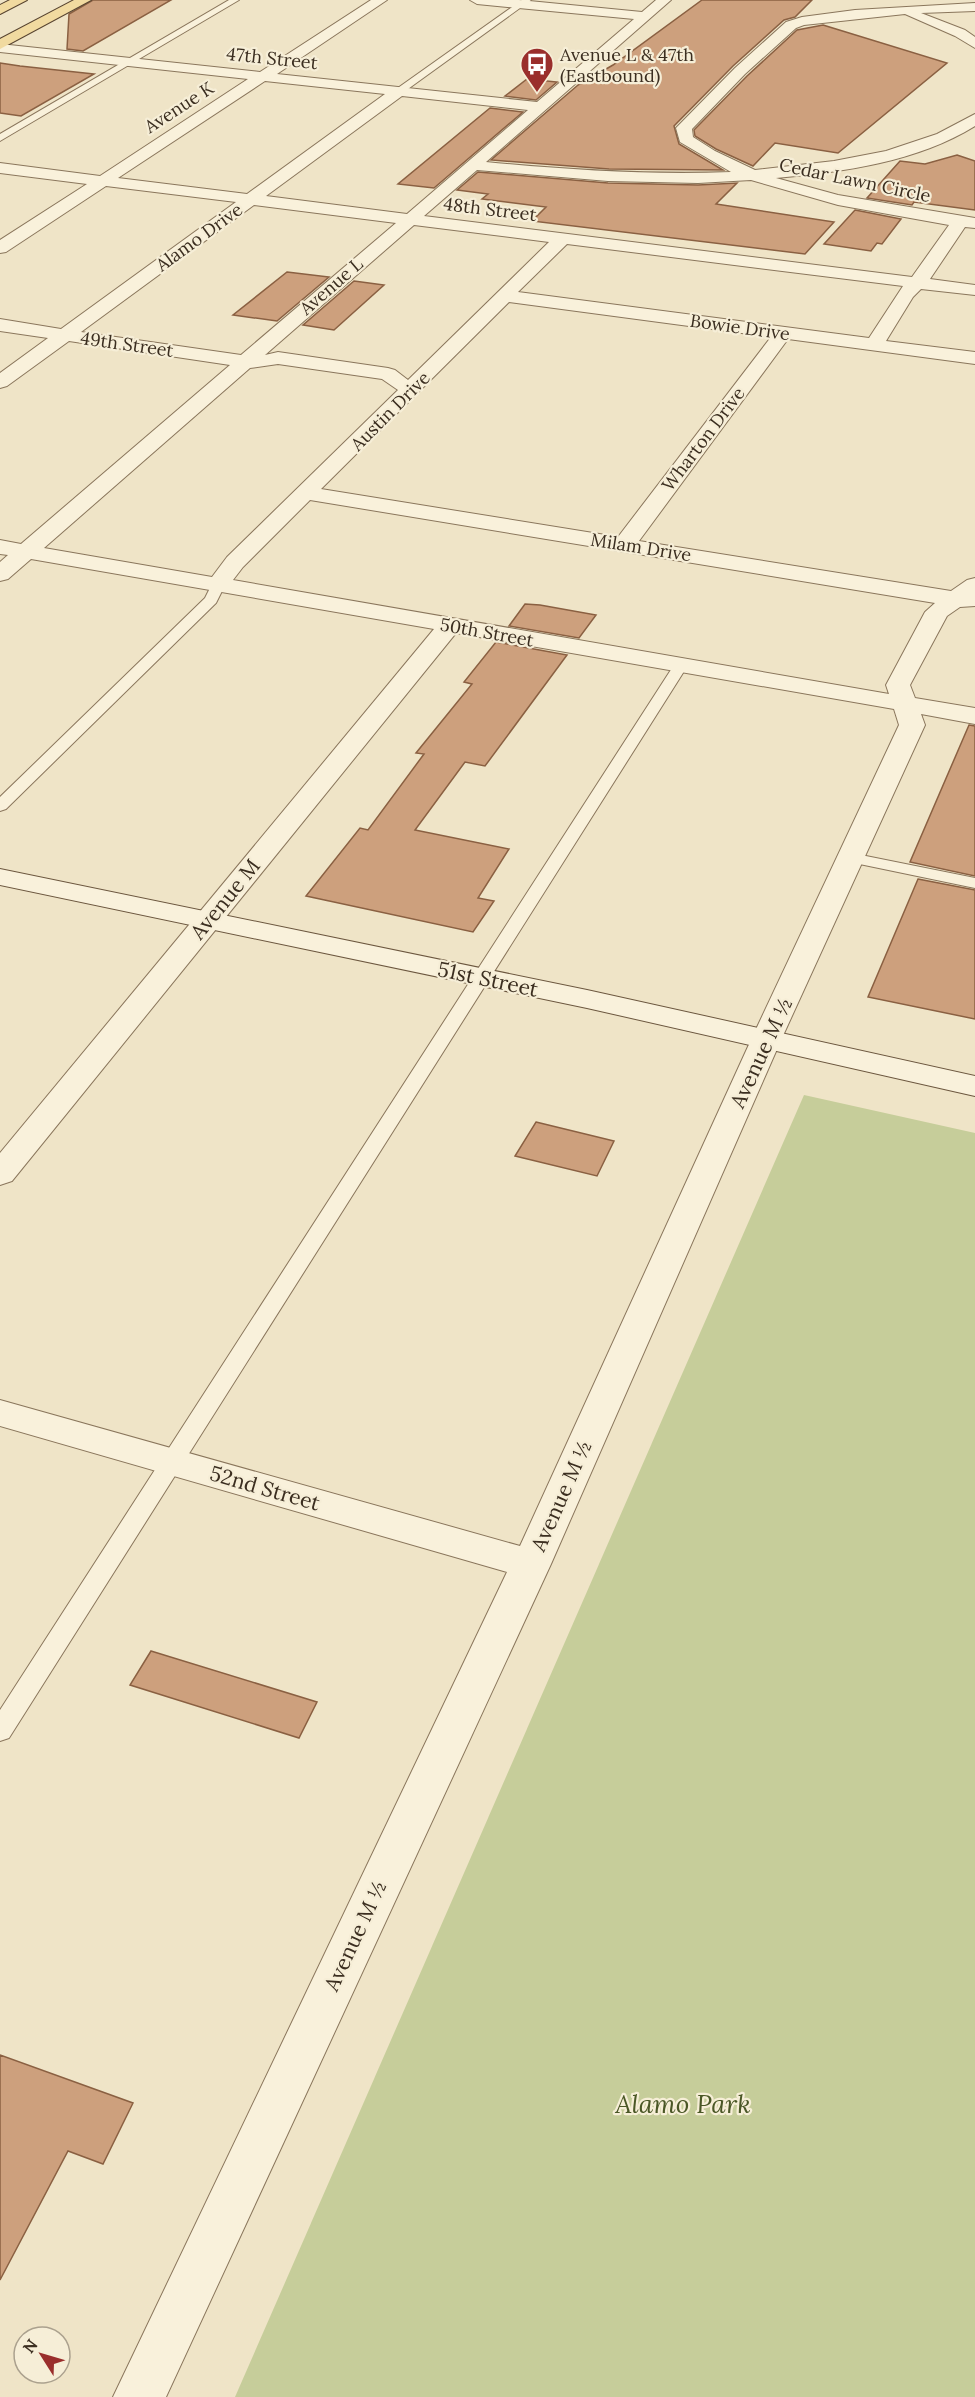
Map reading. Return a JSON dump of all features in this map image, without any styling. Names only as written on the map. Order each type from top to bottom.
[{"type":"main road","points":[[0,10],[20,0]]},
{"type":"main road","points":[[0,47],[84,0]]},
{"type":"street","name":"Avenue K","points":[[0,248],[380,0]]},
{"type":"street","points":[[477,0],[524,2],[645,16]]},
{"type":"street","name":"Avenue L","points":[[0,574],[249,362],[409,219],[664,0]]},
{"type":"street","points":[[865,0],[901,10],[960,33],[975,44]]},
{"type":"street","name":"Cedar Lawn Circle","points":[[967,222],[850,203],[788,188],[752,176],[707,154],[686,139],[684,128],[740,71],[791,25],[802,21],[845,15],[975,7]]},
{"type":"street","name":"47th Street","points":[[0,47],[540,107]]},
{"type":"street","name":"Alamo Drive","points":[[0,382],[398,92]]},
{"type":"street","points":[[472,165],[564,175],[642,179],[752,176],[860,162],[915,147],[958,130],[975,119]]},
{"type":"street","name":"48th Street","points":[[0,168],[975,290]]},
{"type":"street","points":[[874,345],[906,294],[927,272],[967,222]]},
{"type":"street","name":"Austin Drive","points":[[218,585],[235,562],[306,493],[408,386],[505,296],[563,238]]},
{"type":"street","name":"Bowie Drive","points":[[505,296],[975,358]]},
{"type":"street","name":"49th Street","points":[[0,326],[249,362],[278,358],[388,374],[408,386]]},
{"type":"street","name":"Wharton Drive","points":[[624,545],[783,333]]},
{"type":"street","name":"49th Street","points":[[249,362],[270,375],[359,389],[408,386]]},
{"type":"street","name":"Milam Drive","points":[[306,493],[624,545],[969,596]]},
{"type":"street","name":"50th Street","points":[[0,547],[975,716]]},
{"type":"street","name":"Avenue M ½","points":[[139,2397],[531,1564],[766,1040],[912,725],[898,685],[937,612],[969,596]]},
{"type":"street","name":"Avenue M","points":[[0,1173],[450,625]]},
{"type":"street","name":"51st Street","points":[[0,877],[481,978],[975,1086]]},
{"type":"street","name":"52nd Street","points":[[0,1413],[531,1564]]},
{"type":"lane","points":[[0,138],[235,0]]},
{"type":"lane","points":[[398,92],[524,2]]},
{"type":"lane","points":[[0,806],[211,600],[218,585]]},
{"type":"lane","points":[[0,1731],[681,666]]},
{"type":"lane","points":[[851,858],[975,883]]},
{"type":"green space","name":"Alamo Park","points":[[804,1095],[975,1133],[975,2397],[235,2397]]},
{"type":"building","points":[[93,0],[171,0],[83,51],[67,49],[69,14]]},
{"type":"building","points":[[702,0],[812,0],[795,17],[784,20],[733,66],[674,126],[679,144],[723,170],[609,169],[491,160],[578,85],[613,65]]},
{"type":"building","points":[[823,25],[947,63],[838,153],[775,143],[753,166],[716,149],[695,136],[694,130],[747,76],[797,30]]},
{"type":"building","points":[[0,63],[94,74],[21,116],[0,113]]},
{"type":"building","points":[[527,79],[557,82],[536,100],[505,96]]},
{"type":"building","points":[[490,108],[523,112],[434,188],[398,184]]},
{"type":"building","points":[[957,155],[975,161],[975,210],[914,202],[912,205],[867,198],[900,161],[925,164]]},
{"type":"building","points":[[478,172],[608,183],[698,185],[737,183],[716,204],[834,222],[805,254],[532,221],[546,207],[482,199],[488,194],[457,190]]},
{"type":"building","points":[[855,210],[901,219],[882,244],[877,243],[871,251],[824,244]]},
{"type":"building","points":[[287,272],[329,277],[277,321],[233,315]]},
{"type":"building","points":[[354,281],[384,285],[334,330],[303,325]]},
{"type":"building","points":[[525,604],[596,615],[579,638],[509,626]]},
{"type":"building","points":[[496,642],[567,655],[485,766],[465,762],[415,830],[509,849],[478,898],[494,901],[473,932],[306,896],[360,828],[368,830],[424,754],[416,753],[472,684],[464,682]]},
{"type":"building","points":[[969,725],[975,726],[975,876],[910,862]]},
{"type":"building","points":[[918,879],[975,890],[975,1019],[868,997]]},
{"type":"building","points":[[536,1122],[614,1141],[597,1176],[515,1156]]},
{"type":"building","points":[[151,1651],[317,1702],[299,1738],[130,1685]]},
{"type":"building","points":[[0,2055],[133,2103],[103,2164],[68,2151],[0,2280]]},
{"type":"place","name":"Avenue L & 47th (Eastbound)","points":[[537,93]]}]
